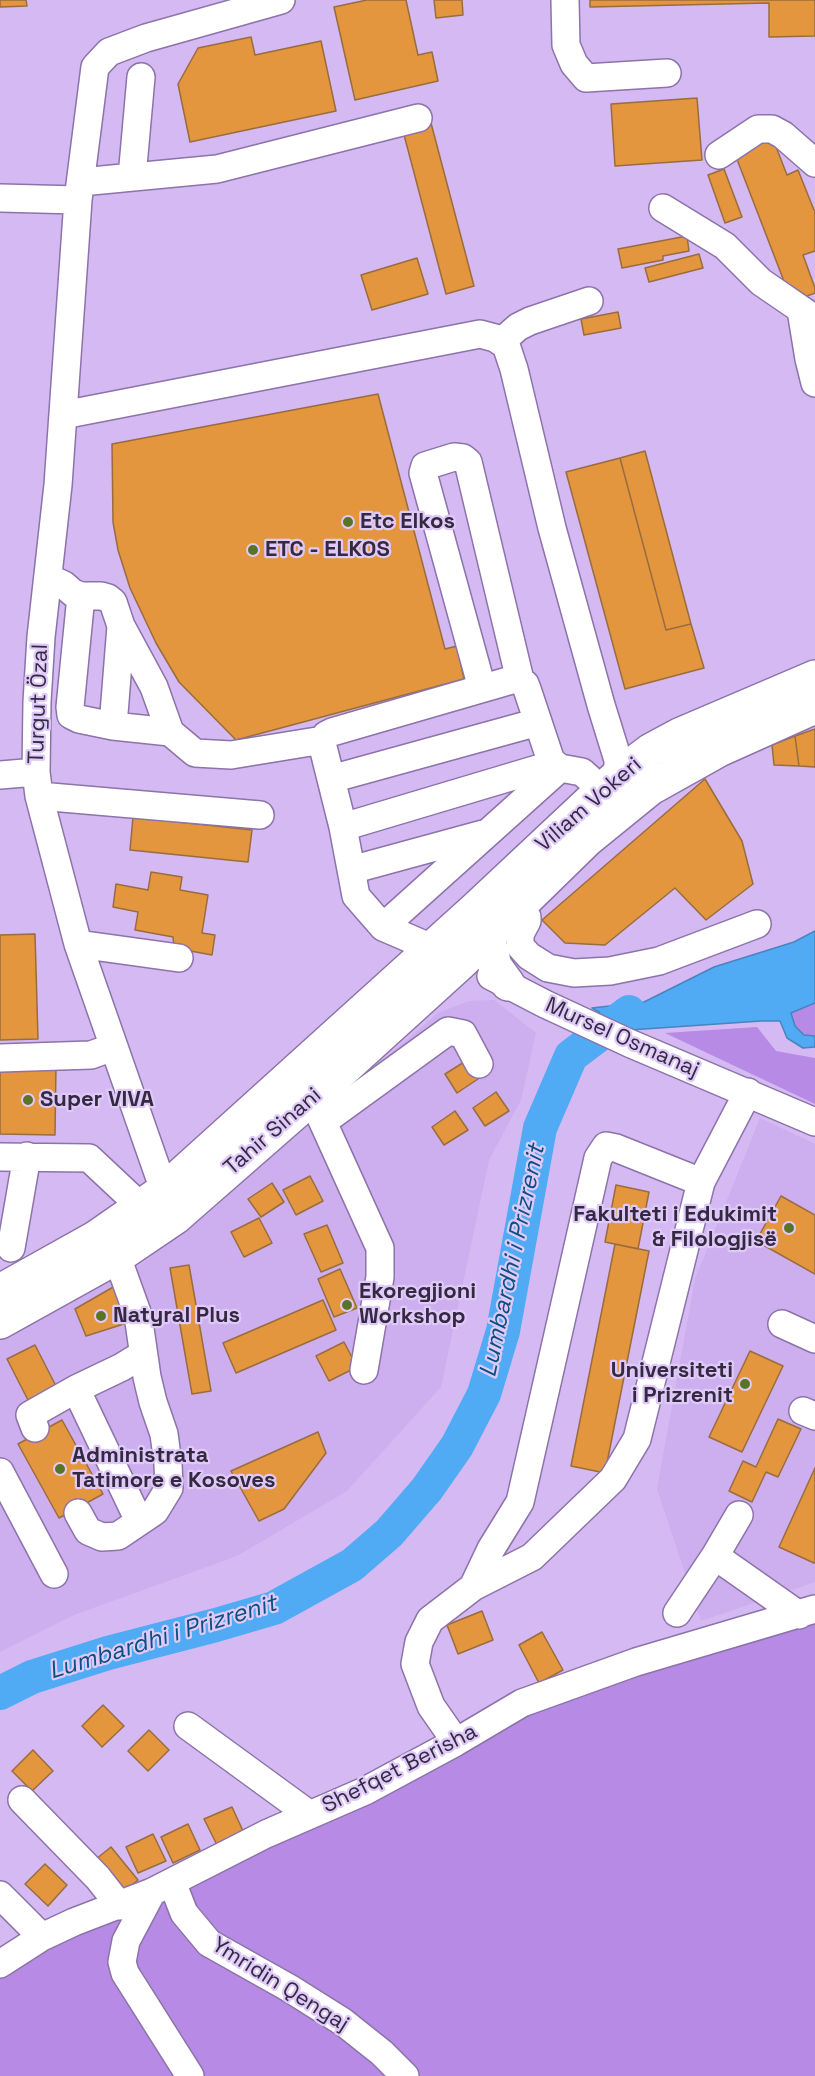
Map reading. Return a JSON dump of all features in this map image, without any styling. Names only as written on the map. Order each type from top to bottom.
[{"type":"main road","name":"Viliam Vokeri","points":[[481,923],[610,782],[651,750],[679,735],[815,676]]},
{"type":"main road","name":"Viliam Vokeri","points":[[519,908],[587,840],[651,788],[712,753],[815,707]]},
{"type":"main road","name":"Tahir Sinani","points":[[0,1291],[95,1238],[151,1199],[433,947],[481,923],[519,908]]},
{"type":"main road","name":"Tahir Sinani","points":[[0,1322],[117,1257],[176,1217],[318,1110],[462,962],[481,923]]},
{"type":"main road","points":[[481,923],[495,966],[508,984]]},
{"type":"street","name":"Turgut Özal","points":[[151,1199],[113,1047],[78,944],[38,784],[37,702],[40,648],[49,578],[80,191],[95,67],[109,52],[146,38],[281,0]]},
{"type":"street","points":[[565,0],[566,45],[574,64],[586,78],[667,73]]},
{"type":"street","points":[[132,177],[141,77]]},
{"type":"street","points":[[0,198],[80,191],[132,177],[217,169],[418,118]]},
{"type":"street","points":[[719,155],[759,129],[772,129],[783,135],[815,163]]},
{"type":"street","points":[[663,208],[724,246],[761,282],[808,315],[809,359],[815,383]]},
{"type":"street","points":[[501,342],[518,327],[530,321],[589,302]]},
{"type":"street","points":[[63,415],[480,334],[495,338],[506,345],[514,369],[552,528],[618,760],[610,782],[557,766],[343,827]]},
{"type":"street","points":[[482,688],[423,473],[425,466],[454,458],[463,458],[468,462],[520,680],[527,688],[549,758],[557,766]]},
{"type":"street","points":[[49,578],[81,596],[108,598],[113,602],[121,626],[154,687],[170,732],[195,753],[231,756],[323,740],[332,732],[510,680],[520,680]]},
{"type":"street","points":[[81,596],[70,715],[113,726],[170,732]]},
{"type":"street","points":[[113,726],[121,626]]},
{"type":"street","points":[[331,779],[538,722]]},
{"type":"street","points":[[323,740],[356,896],[383,927],[489,832],[557,766]]},
{"type":"street","points":[[0,775],[38,784],[260,815]]},
{"type":"street","points":[[351,870],[489,832]]},
{"type":"street","points":[[519,908],[527,917],[519,934],[520,946],[529,956],[548,968],[574,973],[610,971],[659,961],[757,924]]},
{"type":"street","name":"Mursel Osmanaj","points":[[383,927],[433,947],[545,1004],[629,1043],[815,1122]]},
{"type":"street","points":[[78,944],[179,958]]},
{"type":"street","points":[[364,1370],[380,1277],[380,1248],[318,1110],[448,1031],[463,1034],[479,1064]]},
{"type":"street","points":[[0,1058],[91,1055],[113,1047]]},
{"type":"street","points":[[456,1742],[431,1706],[415,1664],[419,1642],[430,1620],[472,1587],[532,1557],[614,1479],[637,1439],[701,1182],[748,1092]]},
{"type":"street","points":[[472,1587],[491,1548],[520,1502],[598,1158],[606,1146],[616,1148],[701,1182]]},
{"type":"street","points":[[27,1156],[5,1247],[43,1256],[70,1252]]},
{"type":"street","points":[[0,1157],[89,1158],[137,1203],[151,1199]]},
{"type":"street","points":[[78,1513],[88,1531],[102,1537],[118,1536],[155,1511],[169,1488],[164,1434],[153,1402],[138,1315],[117,1257]]},
{"type":"street","points":[[782,1324],[815,1339]]},
{"type":"street","points":[[35,1428],[30,1415],[143,1354]]},
{"type":"street","points":[[76,1389],[139,1521]]},
{"type":"street","points":[[0,1472],[54,1574]]},
{"type":"street","points":[[677,1613],[739,1515]]},
{"type":"street","points":[[715,1556],[807,1612]]},
{"type":"street","name":"Shefqet Berisha","points":[[0,1964],[42,1937],[74,1922],[120,1906],[266,1834],[365,1791],[522,1703],[636,1662],[807,1612]]},
{"type":"street","points":[[188,1725],[310,1815]]},
{"type":"street","points":[[22,1800],[98,1878],[120,1906]]},
{"type":"street","points":[[162,1887],[126,1941],[122,1962],[125,1973],[189,2076]]},
{"type":"street","name":"Ymridin Qengaj","points":[[162,1887],[209,1942],[343,2022],[382,2053],[405,2076]]},
{"type":"street","points":[[0,1895],[42,1937]]},
{"type":"shaded area","points":[[494,1000],[536,1033],[521,1100],[489,1160],[441,1387],[347,1491],[237,1556],[74,1615],[0,1652],[0,1337],[140,1265],[208,1214],[273,1153],[438,1013],[469,1001]]},
{"type":"shaded area","points":[[815,1003],[815,1036],[804,1035],[795,1026],[791,1013]]},
{"type":"shaded area","points":[[757,1027],[776,1051],[815,1058],[815,1104],[665,1033]]},
{"type":"shaded area","name":"Universiteti i Prizrenit","points":[[760,1118],[815,1144],[815,1582],[701,1621],[657,1489],[695,1279]]},
{"type":"shaded area","points":[[815,1619],[815,2076],[0,2076],[0,1975],[46,1945],[526,1712],[723,1646]]},
{"type":"water","points":[[815,931],[815,1003],[791,1013],[795,1026],[804,1035],[815,1036],[815,1047],[803,1048],[787,1038],[780,1021],[630,1030],[592,1008],[644,1002],[714,967],[794,942]]},
{"type":"building","points":[[0,0],[26,0],[27,6],[0,7]]},
{"type":"building","points":[[367,0],[406,0],[418,55],[432,52],[438,81],[355,100],[334,7]]},
{"type":"building","points":[[434,0],[462,0],[463,15],[436,18]]},
{"type":"building","points":[[590,0],[815,0],[815,36],[769,37],[769,3],[590,7]]},
{"type":"building","points":[[251,37],[255,55],[321,41],[336,111],[190,142],[178,84],[198,48]]},
{"type":"building","points":[[697,98],[702,160],[615,166],[611,104]]},
{"type":"building","points":[[431,123],[474,286],[446,294],[403,131]]},
{"type":"building","points":[[771,134],[787,175],[798,170],[815,210],[815,251],[803,255],[815,293],[792,302],[733,149]]},
{"type":"building","points":[[724,169],[742,217],[725,223],[708,175]]},
{"type":"building","points":[[687,236],[689,251],[663,256],[663,260],[622,268],[618,249]]},
{"type":"building","points":[[699,254],[703,268],[649,282],[645,268]]},
{"type":"building","points":[[417,258],[428,294],[372,310],[361,275]]},
{"type":"building","points":[[618,312],[621,328],[584,335],[581,319]]},
{"type":"building","points":[[378,394],[445,649],[457,646],[464,679],[236,740],[179,682],[156,643],[130,588],[118,550],[113,522],[112,444]]},
{"type":"building","points":[[645,451],[691,624],[666,630],[620,458]]},
{"type":"building","points":[[620,458],[666,630],[691,624],[704,668],[625,689],[566,472]]},
{"type":"building","points":[[815,729],[815,767],[799,766],[795,736]]},
{"type":"building","points":[[795,736],[799,766],[774,765],[772,745]]},
{"type":"building","points":[[705,779],[742,841],[753,884],[706,920],[675,888],[605,945],[565,943],[542,920]]},
{"type":"building","points":[[133,817],[252,830],[248,862],[130,850]]},
{"type":"building","points":[[151,872],[182,877],[180,890],[208,895],[202,933],[215,935],[212,955],[174,948],[173,937],[135,930],[138,912],[113,907],[116,884],[148,890]]},
{"type":"building","points":[[35,934],[38,1039],[0,1040],[0,935]]},
{"type":"building","points":[[469,1059],[481,1077],[457,1093],[445,1074]]},
{"type":"building","name":"Super VIVA","points":[[0,1065],[56,1066],[55,1135],[0,1134]]},
{"type":"building","points":[[496,1092],[509,1111],[485,1126],[473,1108]]},
{"type":"building","points":[[455,1111],[468,1130],[444,1145],[432,1127]]},
{"type":"building","points":[[310,1176],[323,1201],[296,1215],[283,1190]]},
{"type":"building","points":[[272,1183],[284,1202],[261,1217],[248,1199]]},
{"type":"building","points":[[616,1185],[649,1192],[638,1249],[605,1242]]},
{"type":"building","name":"Fakulteti i Edukimit & Filologjisë","points":[[781,1196],[815,1215],[815,1274],[756,1241]]},
{"type":"building","points":[[259,1218],[272,1243],[244,1257],[231,1232]]},
{"type":"building","points":[[327,1225],[343,1263],[321,1272],[304,1234]]},
{"type":"building","points":[[615,1244],[649,1251],[605,1473],[571,1466]]},
{"type":"building","points":[[189,1265],[211,1391],[192,1394],[170,1268]]},
{"type":"building","points":[[340,1269],[357,1308],[334,1317],[318,1279]]},
{"type":"building","name":"Natyral Plus","points":[[115,1286],[127,1323],[86,1336],[75,1309]]},
{"type":"building","points":[[323,1300],[336,1330],[236,1373],[223,1343]]},
{"type":"building","points":[[344,1342],[357,1367],[329,1381],[316,1356]]},
{"type":"building","points":[[35,1345],[58,1390],[30,1404],[7,1359]]},
{"type":"building","points":[[750,1351],[783,1366],[742,1452],[709,1437]]},
{"type":"building","points":[[778,1419],[801,1429],[778,1477],[766,1472],[752,1502],[729,1491],[743,1461],[756,1467]]},
{"type":"building","name":"Administrata Tatimore e Kosoves","points":[[62,1420],[103,1494],[59,1518],[18,1444]]},
{"type":"building","points":[[318,1432],[326,1453],[284,1509],[259,1521],[231,1471]]},
{"type":"building","points":[[815,1468],[815,1562],[814,1563],[779,1547]]},
{"type":"building","points":[[482,1611],[493,1640],[458,1654],[447,1625]]},
{"type":"building","points":[[542,1632],[563,1670],[539,1683],[519,1645]]},
{"type":"building","points":[[103,1705],[124,1726],[102,1747],[82,1726]]},
{"type":"building","points":[[149,1730],[169,1750],[148,1771],[128,1751]]},
{"type":"building","points":[[33,1750],[53,1771],[32,1791],[12,1771]]},
{"type":"building","points":[[232,1807],[244,1833],[217,1845],[204,1819]]},
{"type":"building","points":[[188,1824],[200,1850],[173,1863],[161,1837]]},
{"type":"building","points":[[153,1834],[166,1861],[138,1873],[126,1847]]},
{"type":"building","points":[[111,1847],[138,1880],[117,1897],[91,1863]]},
{"type":"building","points":[[45,1864],[67,1885],[48,1906],[25,1884]]},
{"type":"waterway","name":"Lumbardhi i Prizrenit","points":[[0,1693],[32,1677],[108,1653],[274,1608],[352,1565],[389,1533],[427,1489],[457,1446],[484,1394],[503,1331],[540,1128],[571,1056],[629,1012]]},
{"type":"place","name":"Etc Elkos","points":[[348,522]]},
{"type":"place","name":"ETC - ELKOS","points":[[253,550]]},
{"type":"place","name":"Super VIVA","points":[[28,1100]]},
{"type":"place","name":"Fakulteti i Edukimit & Filologjisë","points":[[789,1228]]},
{"type":"place","name":"Ekoregjioni Workshop","points":[[347,1305]]},
{"type":"place","name":"Natyral Plus","points":[[101,1316]]},
{"type":"place","name":"Universiteti i Prizrenit","points":[[745,1384]]},
{"type":"place","name":"Administrata Tatimore e Kosoves","points":[[60,1469]]}]
